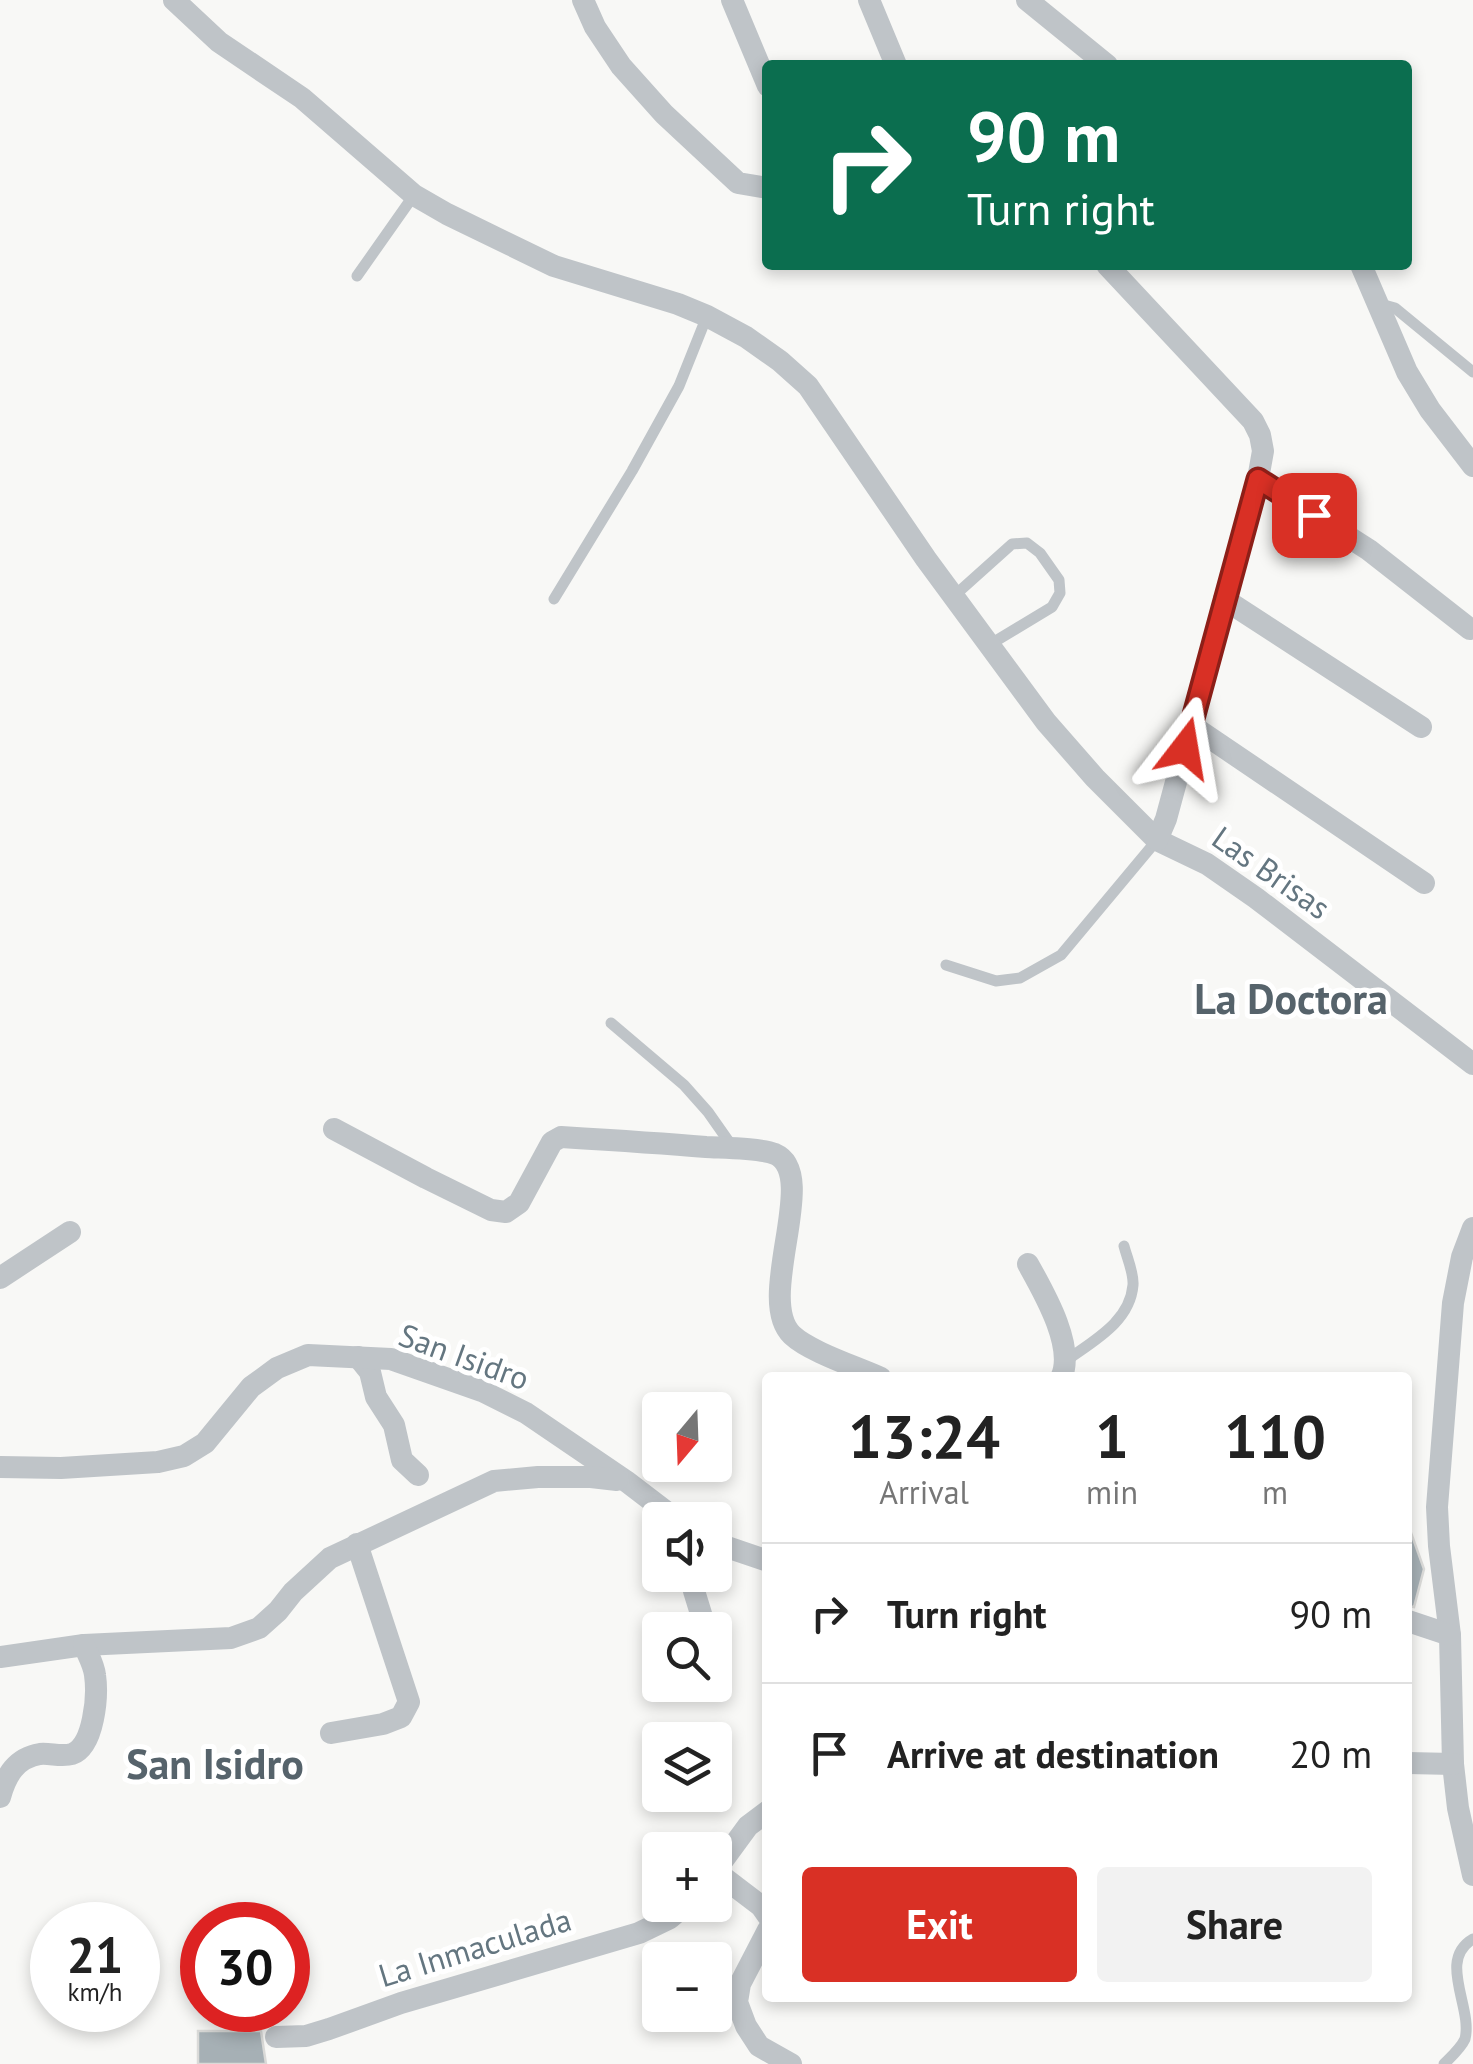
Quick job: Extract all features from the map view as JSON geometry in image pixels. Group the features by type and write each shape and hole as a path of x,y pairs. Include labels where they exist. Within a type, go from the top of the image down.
{"street":[{"name":"Las Brisas","path":"174,0 218,42 302,98 414,196 554,266 707,316 780,361 808,386 926,559 1070,752 1157,840 1208,864 1256,898 1473,1064"},
{"path":"583,0 594,27 621,66 664,114 738,183 762,187"},
{"path":"732,0 762,72"},
{"path":"869,0 894,60"},
{"path":"1027,0 1101,60"},
{"path":"1112,270 1252,421 1260,434 1263,451 1166,819 1157,840"},
{"path":"1363,270 1406,372 1473,466"},
{"path":"1258,479 1369,550 1470,629"},
{"path":"1224,599 1421,727"},
{"path":"1191,726 1424,883"},
{"path":"334,1128 458,1194 491,1210 506,1212 519,1203 552,1142 561,1137 776,1154 790,1167 793,1183 784,1247 782,1319 789,1333 828,1366 854,1372"},
{"path":"1473,1228 1453,1303 1437,1507 1450,1635 1453,1764 1473,1875"},
{"path":"0,1278 70,1232"},
{"path":"1028,1264 1057,1324 1064,1369"},
{"name":"San Isidro","path":"0,1467 61,1468 158,1462 184,1456 206,1443 251,1387 277,1368 308,1356 391,1359 482,1392 526,1413 653,1502"},
{"path":"358,1358 370,1372 376,1397 394,1425 402,1460 418,1475"},
{"path":"0,1657 84,1646 231,1638 259,1628 330,1558 494,1481 591,1477 626,1481"},
{"path":"331,1733 383,1724 401,1716 409,1702 357,1544"},
{"path":"732,1549 762,1559"},
{"path":"1412,1622 1450,1635"},
{"path":"0,1797 13,1766 38,1754 70,1754 85,1745 95,1704 95,1672 84,1646"},
{"path":"1412,1762 1453,1764"},
{"path":"732,1847 762,1816"},
{"path":"732,1883 762,1907"},
{"name":"La Inmaculada","path":"276,2037 306,2036 401,2003 639,1933 662,1922"},
{"path":"762,1942 740,1984 737,2002 759,2046 791,2064"}],"lane":[{"path":"356,276 414,196"},
{"path":"1379,308 1384,304 1395,308 1473,372"},
{"path":"554,599 670,402 707,316"},
{"path":"954,596 1012,544 1027,543 1040,552 1059,580 1060,593 1052,607 989,645"},
{"path":"946,965 996,981 1020,978 1061,955 1157,840"},
{"path":"611,1023 684,1086 734,1149"},
{"path":"1064,1369 1115,1325 1126,1306 1133,1284 1124,1246"},
{"path":"1444,2064 1466,2037 1468,2015 1457,1969 1459,1956 1473,1939"}],"building":[{"path":"1412,1536 1424,1569 1412,1607"},
{"path":"198,2032 261,2032 266,2064 198,2064"}],"district":[{"name":"La Doctora","path":"1291,999"},
{"name":"San Isidro","path":"215,1764"}],"route":[{"path":"1185,748 1258,479 1314,515"}]}
